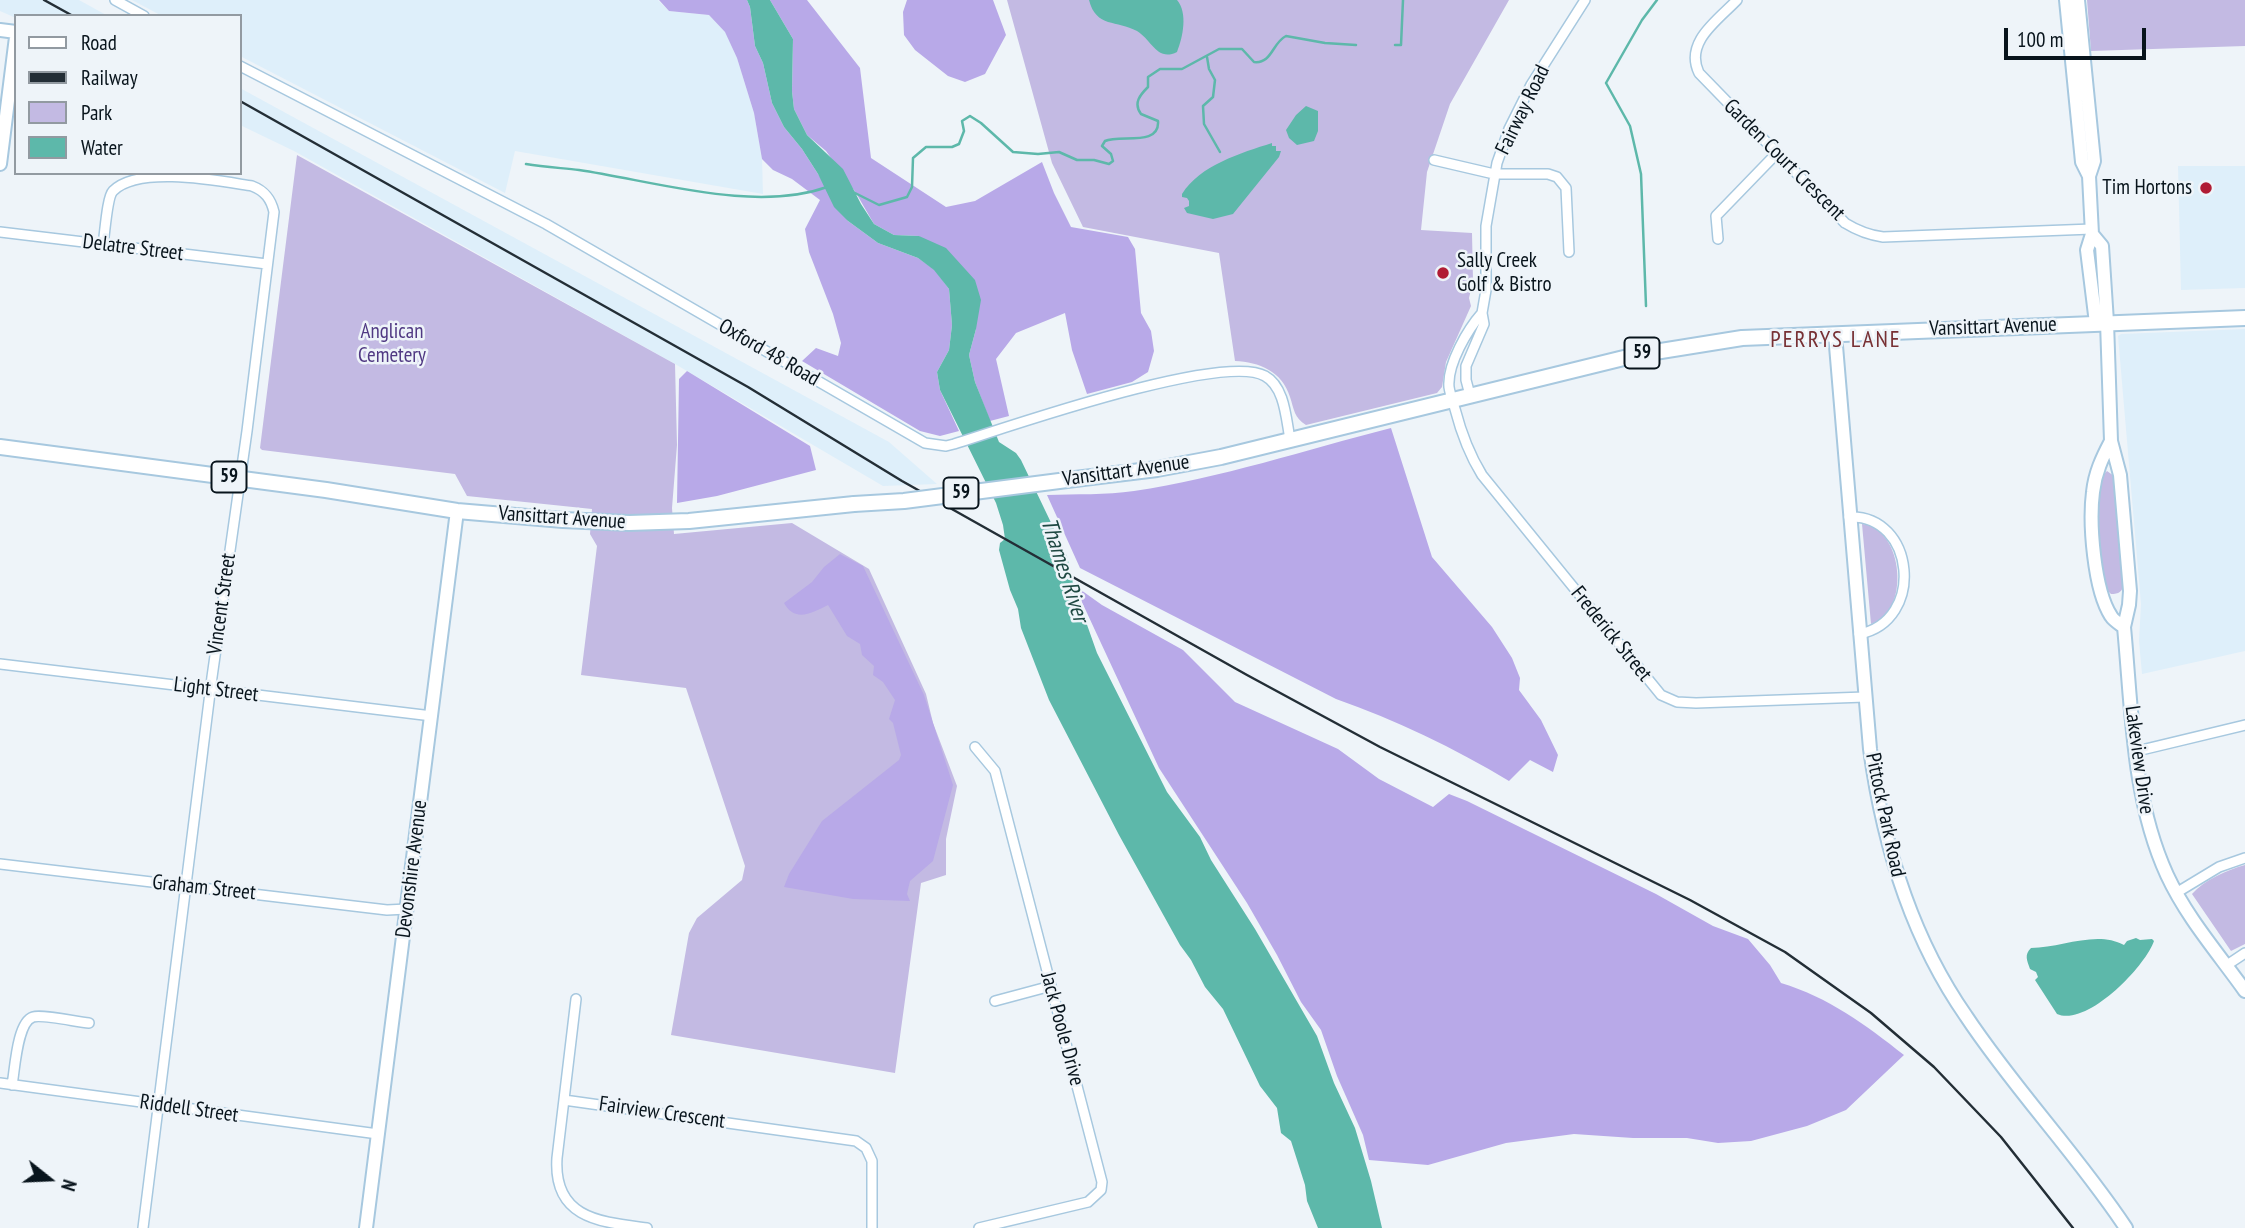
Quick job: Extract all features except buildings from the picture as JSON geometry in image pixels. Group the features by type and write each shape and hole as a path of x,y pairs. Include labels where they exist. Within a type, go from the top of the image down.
{"main road":[{"name":"Lakeview Drive","path":"2066,0 2082,162 2089,176"},
{"name":"Lakeview Drive","path":"2077,0 2094,162 2089,176 2092,232 2102,246 2101,323 2110,441 2120,475 2129,579 2129,605 2124,627 2139,776 2147,822 2176,893 2190,917 2245,991"},
{"path":"0,164 14,51"},
{"name":"Vansittart Avenue","path":"0,447 457,511 629,523 689,521 904,501 1170,467 1221,457 1636,355 1742,338 2245,318"},
{"name":"Pittock Park Road","path":"1835,334 1873,774 1884,831 1900,884 1922,937 1964,1014 2126,1228"},
{"name":"Lakeview Drive","path":"2110,441 2096,476 2092,522 2100,589 2111,615 2124,627"},
{"name":"Devonshire Avenue","path":"366,1228 457,511"}],"street":[{"path":"116,0 141,14"},
{"name":"Fairway Road","path":"1470,395 1466,366 1484,324 1482,313 1486,289 1486,226 1494,174 1507,136 1531,85 1585,0"},
{"name":"Garden Court Crescent","path":"1737,0 1697,43 1695,64 1702,76 1845,223 1856,230 1883,237 2092,232"},
{"name":"Oxford 48 Road","path":"242,67 547,224 925,443 946,446 954,444 1148,386 1227,372 1252,371 1266,376 1275,384 1281,395 1290,439"},
{"path":"1718,239 1716,216 1777,153"},
{"path":"1434,160 1494,174 1548,174 1563,181 1567,195 1569,252"},
{"name":"Vincent Street","path":"103,244 111,195 134,180 161,176 252,186 263,191 273,206 252,393 211,690 143,1228"},
{"name":"Delatre Street","path":"0,232 267,264"},
{"name":"Fairway Road","path":"1452,399 1449,388 1453,366 1471,326 1482,313"},
{"name":"Frederick Street","path":"1452,399 1472,459 1482,475 1665,698 1696,703 1866,697"},
{"path":"1849,517 1868,518 1887,531 1900,554 1904,572 1902,597 1893,614 1877,629 1859,634"},
{"name":"Light Street","path":"0,664 432,716"},
{"path":"2137,751 2245,725"},
{"name":"Jack Poole Drive","path":"975,747 995,771 1102,1182 1101,1190 1088,1202 979,1228"},
{"path":"2176,893 2219,867 2245,858"},
{"name":"Graham Street","path":"0,864 387,910 407,909"},
{"path":"2227,965 2245,953"},
{"path":"995,1001 1051,986"},
{"path":"576,999 556,1176 564,1196 591,1218 607,1223 648,1228"},
{"path":"12,1085 21,1029 27,1020 36,1016 89,1023"},
{"name":"Riddell Street","path":"0,1083 377,1134"},
{"name":"Fairview Crescent","path":"564,1100 856,1141 866,1148 872,1161 872,1228"}],"shaded area":[{"path":"0,0 79,0 104,14 14,14 14,17 0,11"},
{"path":"132,0 658,0 669,11 709,15 726,33 737,58 754,113 762,159 763,194 515,151 505,193 242,57 242,14 158,14"},
{"path":"659,0 747,0 755,46 763,63 772,103 784,127 802,149 848,221 878,243 918,258 935,270 949,289 952,325 949,350 937,372 940,390 959,431 940,436 920,431 802,361 816,348 838,356 841,343 809,252 805,229 820,200 792,179 773,170 762,159 754,113 737,58 725,32 709,15 669,11"},
{"path":"770,0 807,0 860,68 871,158 946,207 975,201 1042,162 1071,227 1128,237 1135,249 1141,313 1151,331 1154,351 1148,372 1132,382 1087,394 1072,350 1065,313 1016,333 996,359 1009,416 990,421 975,382 969,355 976,329 919,236 894,235 874,224 826,151 807,135 794,109 793,39"},
{"path":"907,0 993,0 1006,35 985,74 965,82 948,76 915,50 904,35 903,12"},
{"path":"242,89 889,442 937,484 883,486 675,364 294,151 242,126"},
{"path":"2178,166 2245,166 2245,288 2181,290"},
{"path":"2245,329 2245,651 2142,674 2139,641 2141,604 2118,336"},
{"path":"687,371 810,446 816,470 717,496 677,503 679,379"},
{"path":"1391,428 1432,557 1492,627 1512,658 1520,678 1519,690 1541,720 1558,755 1553,772 1530,760 1509,781 1424,736 1336,699 1080,568 1047,495 1113,493 1166,485 1231,471"},
{"path":"840,554 863,566 924,695 953,785 933,861 910,881 907,894 910,901 853,899 784,887 789,874 822,821 899,760 901,755 893,723 889,719 895,700 883,682 873,675 874,666 862,655 860,644 847,636 828,605 799,615 788,609 784,603 812,582 824,567"},
{"path":"1074,585 1102,605 1183,650 1235,702 1338,749 1379,779 1433,807 1449,794 1467,801 1656,894 1713,926 1748,939 1781,983 1831,1004 1904,1055 1846,1110 1807,1126 1751,1141 1718,1143 1687,1138 1574,1134 1506,1143 1428,1165 1369,1160 1363,1135 1337,1076 1321,1030 1301,1002 1247,903 1159,768"}],"green space":[{"path":"1007,0 1509,0 1450,104 1427,172 1421,230 1472,233 1473,281 1469,298 1471,306 1446,362 1442,387 1437,393 1306,425 1297,416 1286,388 1275,374 1253,363 1235,361 1219,253 1083,227 1052,163"},
{"path":"2087,0 2245,0 2245,46 2091,51"},
{"name":"Anglican Cemetery","path":"297,155 675,364 677,445 672,508 674,534 792,523 869,569 926,694 933,723 957,786 946,839 946,875 921,883 895,1073 671,1035 689,933 697,918 742,880 745,866 686,688 581,675 597,546 590,534 592,509 467,496 455,474 260,448"},
{"path":"2107,471 2114,476 2124,584 2121,591 2114,594 2107,588 2099,556 2098,498 2103,475"},
{"path":"1862,524 1876,529 1887,540 1894,554 1897,571 1897,589 1892,604 1884,617 1871,624"},
{"path":"2245,865 2245,944 2231,951 2192,894 2216,876"}],"water":[{"name":"Thames River","path":"747,0 770,0 793,39 794,109 807,135 843,169 874,224 894,235 919,236 946,248 975,280 981,300 969,355 975,382 999,442 1016,453 1021,460 1067,556 1074,588 1097,653 1167,792 1200,837 1211,860 1317,1036 1334,1083 1355,1128 1382,1228 1318,1228 1307,1201 1305,1185 1291,1141 1281,1133 1277,1108 1260,1086 1223,1009 1205,987 1180,945 1049,700 1021,628 1018,609 999,550 1000,543 1005,539 996,503 940,390 937,372 949,350 952,325 949,289 934,270 918,258 878,243 834,207 818,174 784,127 772,103 763,63 755,46"},
{"path":"1089,0 1177,0 1182,12 1183,32 1177,52 1164,54 1137,31 1102,19 1092,9"},
{"path":"1306,106 1318,111 1318,131 1314,141 1297,145 1289,138 1286,130"},
{"path":"1272,143 1272,146 1276,146 1276,151 1281,151 1279,157 1233,214 1213,219 1187,213 1184,208 1189,206 1189,201 1182,197 1182,194 1199,175 1222,161"},
{"path":"2136,938 2154,941 2127,979 2099,1003 2084,1012 2069,1016 2057,1014 2035,980 2038,977 2036,972 2030,969 2027,960 2027,953 2031,948 2090,939 2124,945"}],"waterway":[{"path":"1395,45 1401,45 1403,0"},
{"path":"1646,306 1641,174 1630,126 1606,83 1642,20 1657,0"},
{"path":"853,192 879,205 907,197 912,187 913,158 926,147 952,147 959,144 964,131 962,121 970,116 1013,152 1059,152 1077,160 1094,160 1109,164 1113,161 1111,154 1102,146 1105,141 1146,137 1157,129 1158,121 1141,114 1138,103 1148,87 1148,77 1160,69 1182,69 1219,49 1242,49 1254,62 1260,62 1265,60 1286,36 1356,45"},
{"path":"1207,57 1215,80 1213,97 1203,106 1204,124 1220,152"},
{"path":"526,164 737,196 799,194 827,187"}],"railway":[{"path":"44,0 69,14"},
{"path":"242,102 748,387 902,481 1247,675 1380,747 1690,900 1785,952 1871,1013 1934,1067 2001,1137 2073,1228"}],"place":[{"name":"Tim Hortons","path":"2206,188"},
{"name":"Sally Creek Golf & Bistro","path":"1443,273"}],"district":[{"name":"PERRYS LANE","path":"1836,340"}]}
